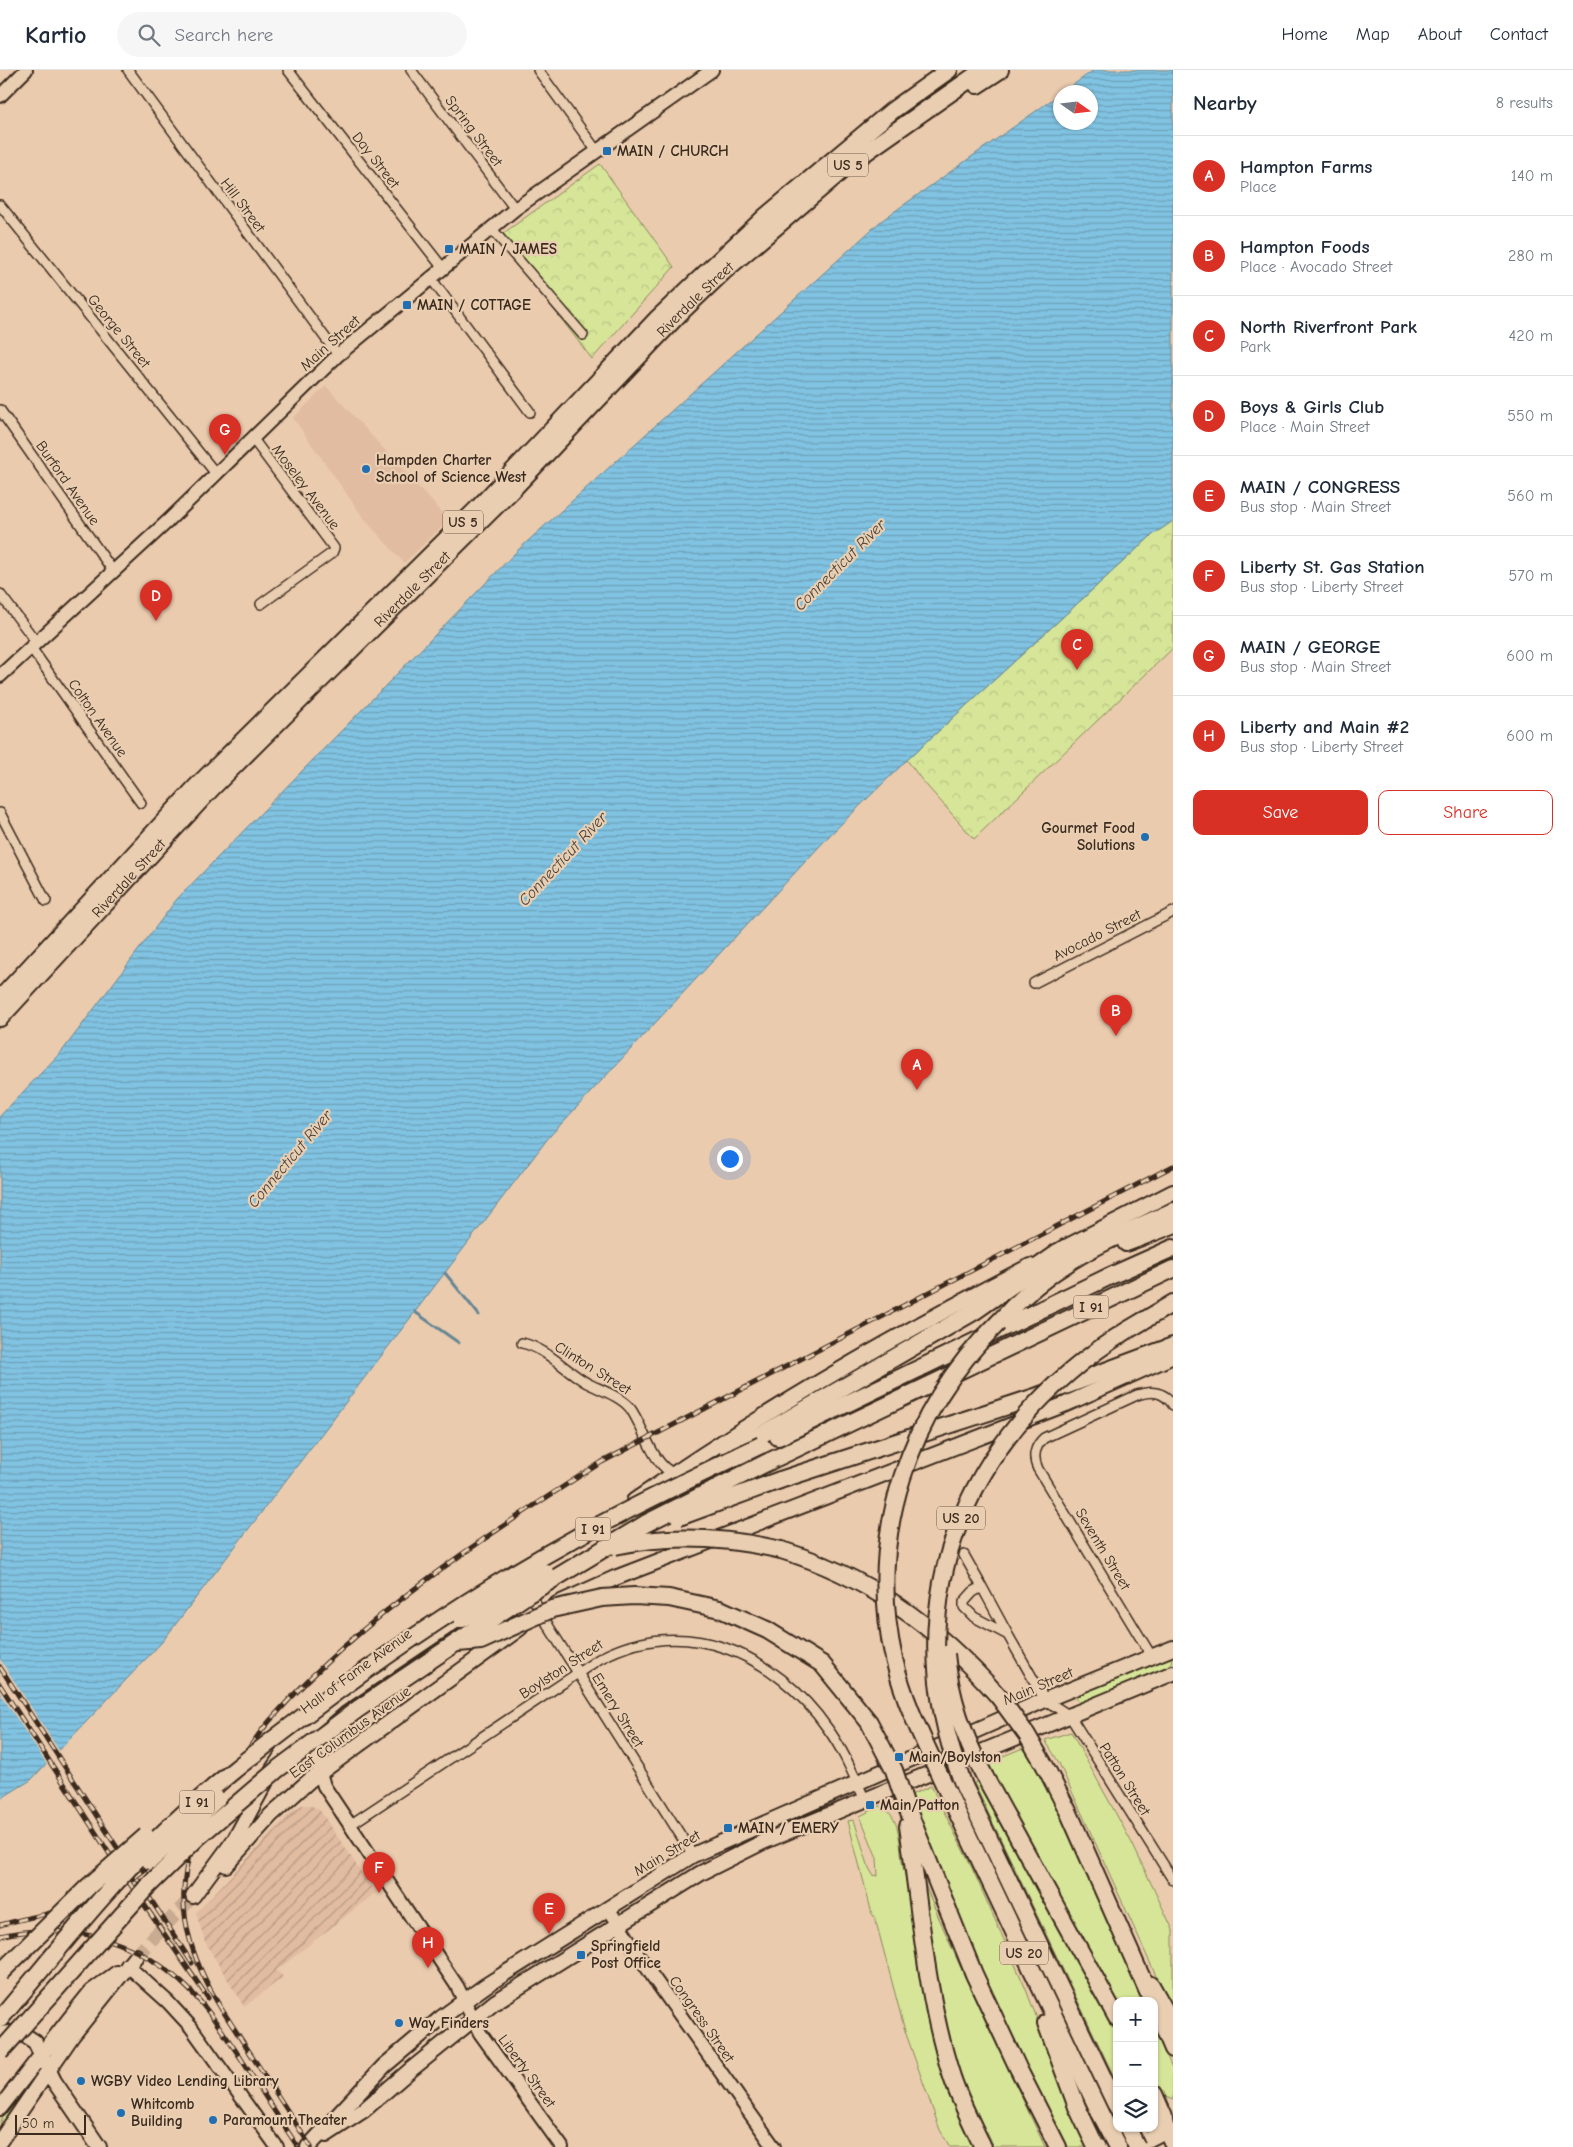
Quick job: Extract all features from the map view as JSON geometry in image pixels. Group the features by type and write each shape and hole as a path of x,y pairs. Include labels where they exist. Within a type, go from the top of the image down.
{"highway":[{"path":"893,110 941,70"},
{"name":"Riverdale Street","path":"0,999 196,787 479,507 658,318 765,217 893,110 949,70"},
{"name":"Riverdale Street","path":"0,1018 211,789 511,491 679,314 723,272 853,161 983,70"},
{"path":"853,161 1000,70"},
{"name":"US 20","path":"1118,2147 1028,1963 910,1709 894,1659 887,1606 886,1570 889,1536 900,1486 925,1420 962,1362 1035,1285 1063,1265 1137,1233 1173,1211"},
{"path":"1137,1233 1173,1225"},
{"path":"760,1441 975,1311 1065,1248"},
{"name":"I 91","path":"0,2020 66,1938 135,1861 211,1789 313,1709 432,1625 673,1480 1173,1248"},
{"name":"I 91","path":"0,2052 147,1887 216,1821 323,1734 455,1643 556,1577 645,1524 770,1461 1173,1269"},
{"path":"1145,1320 1173,1303"},
{"name":"US 20","path":"1113,2100 964,1786 944,1722 936,1658 940,1599 955,1533 982,1473 1023,1416 1049,1389 1082,1361 1145,1320 1173,1308"},
{"path":"556,1577 685,1514 780,1480 1056,1390 1173,1346"},
{"path":"955,1533 946,1604 945,1635 948,1668 959,1720 985,1777 1113,2011"},
{"path":"36,1977 74,1941 161,1850 240,1780 371,1681 440,1633 506,1593 555,1568 586,1555 645,1540 707,1538 781,1550 834,1569 894,1603 947,1643 999,1697 1023,1729 1045,1766 1069,1813 1150,1997"},
{"path":"455,1643 481,1640 552,1610 602,1598 634,1596 669,1598 720,1609 767,1630 822,1664 869,1722 894,1770 905,1804 974,1974 1058,2147"},
{"path":"0,1973 127,1852 172,1815 211,1789"},
{"path":"905,1804 923,1938 943,2044 958,2091 982,2147"},
{"path":"1123,1935 1173,2025"},
{"path":"1028,1963 1045,2021 1093,2142"},
{"path":"1158,2015 1173,2049"},
{"path":"1158,2104 1167,2125"},
{"path":"1130,2132 1136,2147"}],"main road":[{"path":"0,96 26,70"},
{"name":"Main Street","path":"0,676 217,474 338,355 430,276 515,208 712,70"},
{"name":"Hall of Fame Avenue","path":"193,1896 235,1838 286,1747 302,1729 338,1701 478,1606 673,1480 772,1409 956,1304 1173,1192"},
{"name":"East Columbus Avenue","path":"193,1896 214,1878 285,1801 320,1773 505,1639 560,1602 615,1578 1066,1404 1173,1356"},
{"path":"478,1606 492,1606 503,1613 508,1626 505,1639"},
{"name":"Main Street","path":"312,2144 390,2061 464,2001 693,1855 1045,1700 1173,1648"},
{"name":"Main Street","path":"312,2144 364,2110 473,2018 618,1925 732,1856 1173,1673"},
{"name":"Liberty Street","path":"302,1729 309,1751 317,1762 324,1786 457,1986 480,2033 562,2147"},
{"name":"Congress Street","path":"608,1908 653,1977 774,2147"},
{"path":"0,2108 91,1992 131,1961"},
{"path":"0,2140 72,2036 102,2002 131,1961"},
{"path":"131,1961 191,2027 277,2147"},
{"path":"0,2034 24,2033 35,2042 49,2071 99,2147"},
{"path":"1136,2147 1167,2125"},
{"path":"1106,2147 1134,2132"}],"street":[{"name":"Hill Street","path":"128,70 338,355"},
{"name":"Day Street","path":"288,70 442,267"},
{"name":"Spring Street","path":"411,70 515,208"},
{"path":"538,70 596,150"},
{"name":"George Street","path":"0,205 217,474"},
{"path":"491,228 583,335"},
{"path":"430,276 530,412"},
{"name":"Burford Avenue","path":"0,410 113,571"},
{"name":"Moseley Avenue","path":"253,439 334,548 332,553 261,604"},
{"name":"Colton Avenue","path":"0,594 141,803"},
{"path":"0,813 46,901"},
{"name":"Avocado Street","path":"1034,983 1173,912"},
{"name":"Clinton Street","path":"522,1344 537,1349 576,1376 624,1403 631,1410 662,1466 673,1480"},
{"name":"Seventh Street","path":"1152,1657 1034,1461 1038,1444 1044,1438 1137,1395 1150,1392 1162,1393 1173,1405"},
{"path":"964,1555 1045,1700"},
{"name":"Emery Street","path":"521,1579 543,1613 549,1627 693,1855"},
{"path":"982,1587 968,1596 964,1602 964,1607 974,1617 1008,1635"},
{"name":"Boylston Street","path":"350,1825 611,1652 652,1640 685,1639 724,1647 767,1669 788,1684 805,1701 837,1742 865,1800"},
{"name":"Patton Street","path":"1045,1700 1070,1716 1173,1880"}],"shaded area":[{"name":"Hampden Charter School of Science West","path":"326,386 449,520 404,563 365,520 293,418"},
{"path":"302,1805 310,1805 319,1809 375,1893 277,1970 283,1977 244,2007 205,1942 196,1913 294,1809"}],"green space":[{"path":"600,164 674,267 592,359 498,237"},
{"path":"1173,521 1173,648 974,839 921,779 907,760 1151,536"},
{"path":"1164,1658 1170,1658 1173,1661 1168,1668 1080,1705 1075,1695"},
{"path":"1071,1732 1132,1843 1173,1930 1173,2013 1058,1761 1045,1740"},
{"path":"1023,1748 1040,1771 1140,1997 1115,1997 986,1763"},
{"path":"981,1780 1113,2026 1113,2075 974,1783"},
{"path":"931,1786 971,1866 1025,1987 1086,2147 1068,2147 1061,2136 979,1968 911,1795"},
{"path":"880,1806 887,1811 896,1824 911,1902 975,2147 950,2147 940,2130 905,2031 875,1918 872,1914 848,1821 854,1820 869,1868 873,1875 878,1876 877,1858 860,1816"},
{"path":"921,1875 965,1978 1045,2147 988,2147 982,2134 965,2095 948,2041 932,1958"},
{"path":"1158,2036 1173,2070 1173,2100 1163,2096 1158,2088"},
{"path":"31,2083 0,2128 3,2116 7,2110 16,2097"}],"water":[{"name":"Connecticut River","path":"1094,70 1173,70 1173,521 1151,536 907,760 831,834 549,1137 162,1642 31,1780 0,1799 0,1116 63,1050 177,899 518,550 881,221 1053,99 1053,130 1098,130 1098,85 1073,85"}],"pier":[{"path":"0,1659 60,1752 48,1766 0,1693"}],"waterway":[{"path":"445,1273 479,1315"},
{"path":"415,1312 459,1343"}],"tunnel":[{"path":"136,1956 193,1896"}],"railway":[{"path":"222,2010 204,1977 191,1943 184,1907 188,1858 202,1824 214,1803 262,1731 310,1678 348,1643 429,1578 472,1547 602,1462 1173,1166"},
{"path":"0,1667 192,1963"},
{"path":"0,1685 109,1853 208,1998"},
{"path":"0,1925 75,1906 103,1896 121,1886 167,1850 207,1807"},
{"path":"0,1936 48,1931 96,1937 119,1944 141,1954 162,1967 190,1990 213,2018 298,2147"},
{"path":"219,2005 311,2147"}],"place":[{"name":"MAIN / CHURCH","path":"607,151"},
{"name":"MAIN / JAMES","path":"449,249"},
{"name":"MAIN / COTTAGE","path":"407,305"},
{"name":"MAIN / GEORGE","path":"225,455"},
{"name":"Hampden Charter School of Science West","path":"366,469"},
{"name":"Boys & Girls Club","path":"156,621"},
{"name":"North Riverfront Park","path":"1077,670"},
{"name":"Gourmet Food Solutions","path":"1145,837"},
{"name":"Hampton Foods","path":"1116,1036"},
{"name":"Hampton Farms","path":"917,1090"},
{"name":"Main/Boylston","path":"899,1757"},
{"name":"Main/Patton","path":"870,1805"},
{"name":"MAIN / EMERY","path":"728,1828"},
{"name":"Liberty St. Gas Station","path":"379,1893"},
{"name":"MAIN / CONGRESS","path":"549,1934"},
{"name":"Springfield Post Office","path":"581,1955"},
{"name":"Liberty and Main #2","path":"428,1968"},
{"name":"Way Finders","path":"399,2023"},
{"name":"WGBY Video Lending Library","path":"81,2081"},
{"name":"Whitcomb Building","path":"121,2113"},
{"name":"Paramount Theater","path":"213,2120"}]}
